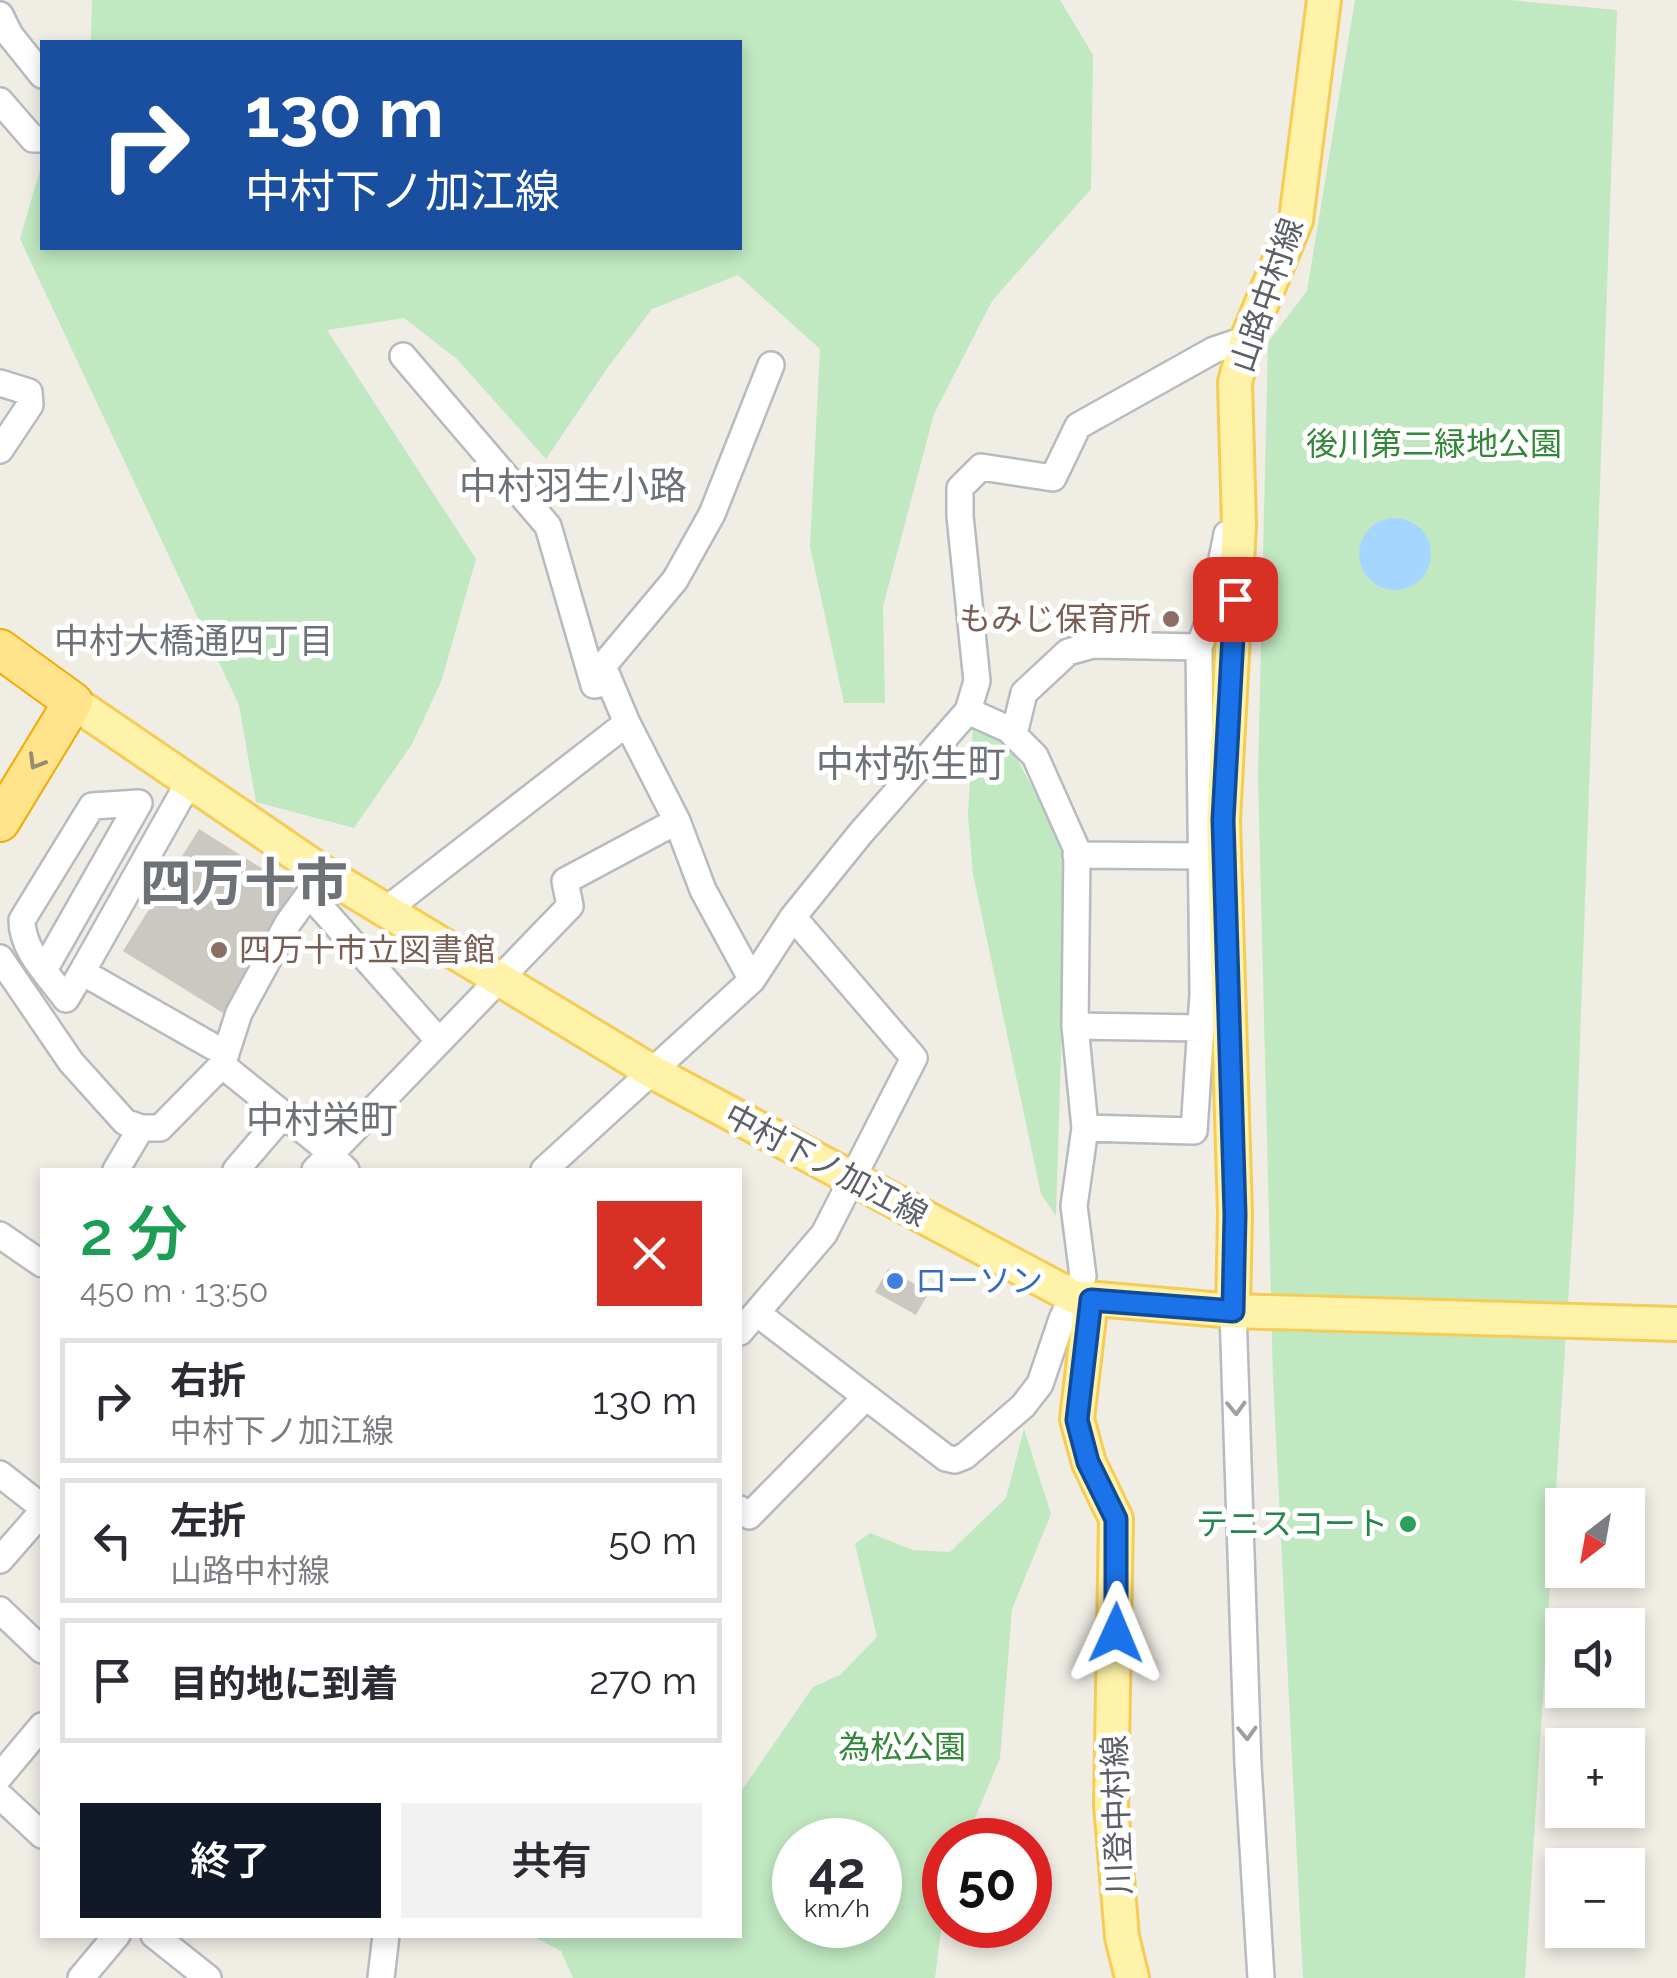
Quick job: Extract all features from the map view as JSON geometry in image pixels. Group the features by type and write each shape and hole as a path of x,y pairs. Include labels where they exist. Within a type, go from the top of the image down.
{"highway":[{"path":"0,649 73,702 3,811"}],"main road":[{"name":"山路中村線","path":"1243,1310 1235,1214 1223,820 1239,525 1235,382 1247,339 1296,220 1324,0"},
{"name":"中村下ノ加江線","path":"73,702 189,782 314,882 386,910 651,1072 1082,1299 1243,1310 1677,1324"},
{"name":"川登中村線","path":"1082,1299 1077,1420 1088,1462 1116,1519 1111,1805 1122,1937 1132,1978"}],"street":[{"path":"0,16 40,72"},
{"path":"0,101 33,139 40,139"},
{"path":"546,1168 752,980 793,917 968,711 976,681 960,488 981,467 1053,478 1078,426 1214,350 1247,339"},
{"path":"403,356 548,526 594,685 608,682"},
{"path":"752,980 703,890 677,820 627,723 603,666 675,580 712,514 771,365"},
{"path":"0,382 29,392 30,405 0,450"},
{"path":"1085,1128 1194,1131 1201,1028 1199,647 1210,618 1227,534 1239,525"},
{"path":"1014,734 1024,693 1068,652 1093,644 1199,647"},
{"path":"793,917 914,1058 824,1234 749,1323 864,1398 946,1458 955,1460 1024,1406 1040,1384 1062,1319 1082,1299 1083,1276 1074,1206 1085,1128 1075,1026 1076,855 1034,756 1008,728 968,711"},
{"path":"386,910 627,723"},
{"path":"44,970 139,803 92,806 22,920 22,940 44,970 66,998 189,782"},
{"path":"82,972 224,1060 284,1114 330,1164 439,1041 570,906 566,882 677,820"},
{"path":"1076,855 1202,856"},
{"path":"58,863 93,885"},
{"path":"0,958 71,1062 125,1122 141,1128 168,1124 224,1060 239,1013 314,882 439,1041"},
{"path":"1075,1026 1201,1028"},
{"path":"238,1168 284,1114"},
{"path":"117,1168 141,1128"},
{"path":"0,1236 40,1263"},
{"path":"1243,1310 1248,1765 1260,1978"},
{"path":"742,1511 749,1516 864,1398"},
{"path":"0,1474 40,1507"},
{"path":"0,1560 40,1511"},
{"path":"0,1610 40,1648"},
{"path":"0,1776 40,1728"},
{"path":"0,1796 40,1834"},
{"path":"80,1978 113,1938"},
{"path":"158,1938 208,1978"},
{"path":"381,1978 386,1938"}],"green space":[{"path":"92,0 1060,0 1093,55 1091,189 992,301 934,414 883,606 885,703 844,703 810,547 820,349 738,275 652,309 546,459 457,359 404,318 327,330 476,559 441,682 412,744 354,828 256,802 239,705 20,239 40,170 40,250 742,250 742,40 91,40"},
{"name":"後川第二緑地公園","path":"1355,0 1509,0 1617,10 1574,1208 1556,1488 1545,1488 1545,1588 1550,1588 1549,1608 1545,1608 1545,1664 1525,1978 1303,1978 1273,1378 1258,776 1268,342 1307,291"},
{"path":"973,725 1004,735 1067,852 1056,1216 1041,1194 973,874 968,815"},
{"name":"為松公園","path":"1024,1429 1051,1514 1012,1609 1000,1758 975,1818 922,1818 922,1948 939,1948 935,1978 573,1978 561,1951 536,1938 742,1938 742,1790 813,1687 840,1675 877,1637 855,1544 870,1533 913,1550 950,1552 1006,1498"}],"water":[{"path":"1395,518 1420,529 1431,554 1420,579 1395,590 1370,579 1359,554 1370,529"}],"building":[{"path":"199,829 298,891 223,1013 123,951"},
{"name":"ローソン","path":"888,1269 929,1292 916,1315 875,1292"}],"place":[{"name":"もみじ保育所","path":"1171,619"},
{"name":"四万十市立図書館","path":"219,950"},
{"name":"ローソン","path":"895,1281"},
{"name":"テニスコート","path":"1408,1524"}],"district":[{"name":"中村羽生小路","path":"573,486"},
{"name":"中村大橋通四丁目","path":"194,641"},
{"name":"中村弥生町","path":"911,764"},
{"name":"四万十市","path":"244,883"},
{"name":"中村栄町","path":"322,1120"}],"route":[{"path":"1116,1633 1116,1519 1088,1462 1077,1420 1091,1300 1233,1311 1235,1214 1223,820 1235,599"}]}
